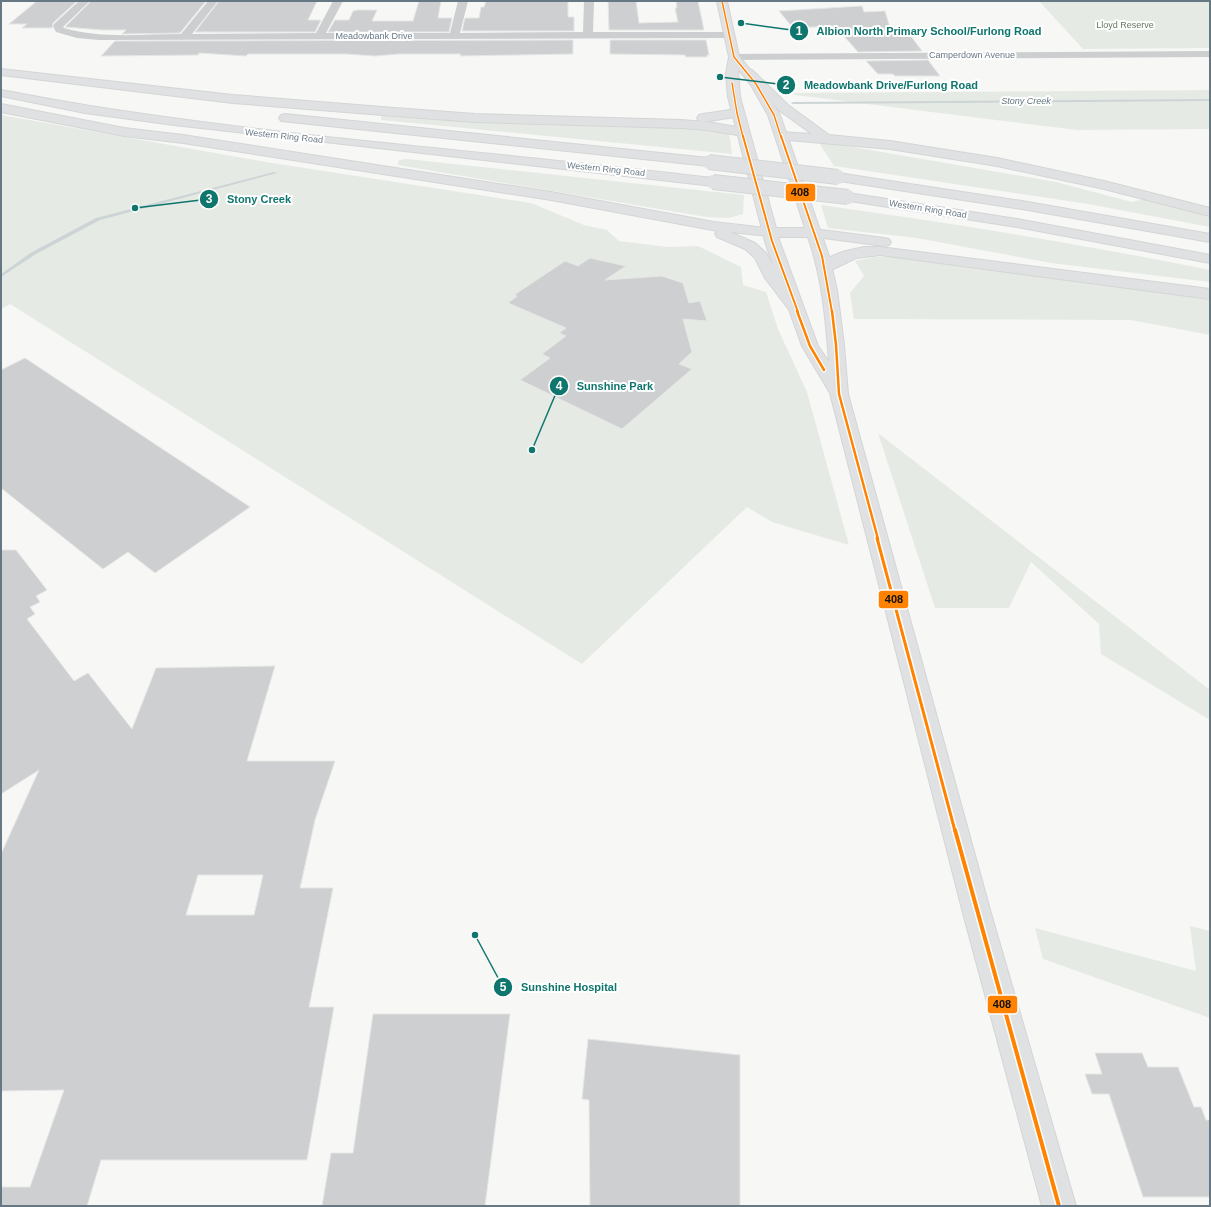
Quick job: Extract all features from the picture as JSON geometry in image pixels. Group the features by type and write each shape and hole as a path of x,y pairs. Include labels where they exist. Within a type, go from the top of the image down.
{"main road":[{"path":"722,1 734,57 732,85 737,113 770,232 810,346 839,394"},
{"path":"734,57 784,108 826,138"},
{"path":"1,72 125,88 233,99 475,118 681,124 781,136 826,138 910,148 1037,170 1112,186 1210,212"},
{"path":"748,72 768,104 781,136 825,268 836,345 839,394 978,917 1059,1206"},
{"path":"1,78 89,95"},
{"name":"Western Ring Road","path":"1,93 95,111 230,130 632,171 848,198 1017,223 1210,259"},
{"path":"1,108 124,132 536,194 738,229 770,232 814,233 947,250 1054,273"},
{"path":"540,120 693,119 717,117 737,113"},
{"name":"Western Ring Road","path":"270,116 710,162 838,178 1022,205 1210,238"},
{"path":"660,216 713,230 750,246 766,263 773,278 796,308"},
{"path":"825,268 834,261 850,254 867,251 880,251 1210,294"}],"street":[{"name":"Meadowbank Drive","path":"85,1 58,26 60,30 88,37 730,35"},
{"path":"184,37 213,1"},
{"path":"319,37 338,1"},
{"path":"454,36 463,1"},
{"path":"588,36 589,1"},
{"name":"Camperdown Avenue","path":"734,57 1210,54"}],"green space":[{"name":"Lloyd Reserve","path":"1039,1 1210,1 1210,48 1083,49"},
{"path":"1210,90 1210,129 1077,130 795,95 793,93"},
{"path":"1,115 266,162 531,203 584,225 607,230 619,241 668,247 698,246 741,267 743,285 766,292 778,329 807,392 849,545 772,522 747,507 582,664 10,304 1,309"},
{"path":"386,115 706,129 721,131 729,135 732,154 381,120 381,117"},
{"path":"818,141 1056,182 1132,202 1143,199 1210,215 1210,227 1088,204 834,166"},
{"path":"407,159 744,195 743,214 729,218 706,217 398,165 399,160"},
{"path":"821,205 1016,234 1210,270 1210,282 1051,263 917,238 828,228"},
{"path":"874,257 895,257 1210,299 1210,335 1131,320 854,319 850,293 864,276 855,261"},
{"path":"878,433 1210,690 1210,720 1101,654 1099,624 1031,562 1009,608 935,608"},
{"path":"1190,926 1210,931 1210,1018 1043,959 1035,928 1196,971"}],"building":[{"path":"37,1 77,1 53,23 52,28 22,28 27,24 9,24"},
{"path":"91,1 206,1 180,33 122,34 126,30 65,27"},
{"path":"219,1 317,1 308,20 321,20 315,32 195,32"},
{"path":"419,1 441,1 438,18 452,18 449,32 328,32 335,20 349,20 353,11 357,10 377,10 372,21 413,21"},
{"path":"486,1 568,1 568,17 574,17 574,31 462,31 465,18 479,18 481,7 484,7"},
{"path":"608,1 636,1 639,23 678,22 675,8 677,8 676,1 698,1 704,30 609,30"},
{"path":"862,6 864,12 885,11 890,28 904,27 922,51 858,52 835,26 793,28 779,11"},
{"path":"573,40 573,54 460,56 461,54 399,54 375,56 346,54 248,54 246,56 199,53 198,55 101,56 115,41"},
{"path":"610,40 706,40 709,55 707,55 707,57 686,57 685,55 610,54"},
{"path":"928,60 940,76 895,76 893,74 878,74 866,61"},
{"path":"590,258 626,266 605,280 662,276 683,283 689,303 700,301 707,321 683,319 692,352 679,364 692,369 622,429 520,380 550,358 542,354 566,336 559,333 566,328 508,303 517,296 514,295 565,261 578,266"},
{"path":"25,358 250,507 155,573 128,552 103,569 1,488 1,370"},
{"path":"1,550 16,550 47,590 36,596 40,602 30,607 35,614 27,619 74,681 88,673 132,729 156,668 275,666 247,761 335,761 315,820 300,888 333,888 309,1007 334,1007 307,1160 101,1160 87,1206 1,1206 1,1187 30,1187 64,1090 1,1091 1,854 39,770 1,794","holes":["198,875 263,875 254,915 186,915"]},
{"path":"373,1014 510,1014 485,1206 322,1206 331,1153 353,1153"},
{"path":"588,1039 740,1055 740,1206 590,1206 589,1100 582,1099"},
{"path":"1095,1053 1142,1053 1148,1067 1178,1067 1194,1107 1201,1107 1206,1120 1210,1120 1210,1197 1143,1197 1109,1094 1092,1094 1085,1074 1102,1074"}],"waterway":[{"name":"Stony Creek","path":"793,103 1210,100"},
{"name":"Stony Creek","path":"1,276 34,253 98,219 275,173"}],"transit line":[{"name":"408","path":"722,1 734,57 756,84 774,115 822,256 829,290 836,345 839,394 978,917 1059,1206"},
{"name":"408","path":"732,83 737,113 772,241 810,346 824,370"}],"place":[{"name":"Albion North Primary School/Furlong Road","path":"741,23"},
{"name":"Meadowbank Drive/Furlong Road","path":"720,77"},
{"name":"Stony Creek","path":"135,208"},
{"name":"Sunshine Park","path":"532,450"},
{"name":"Sunshine Hospital","path":"475,935"}]}
